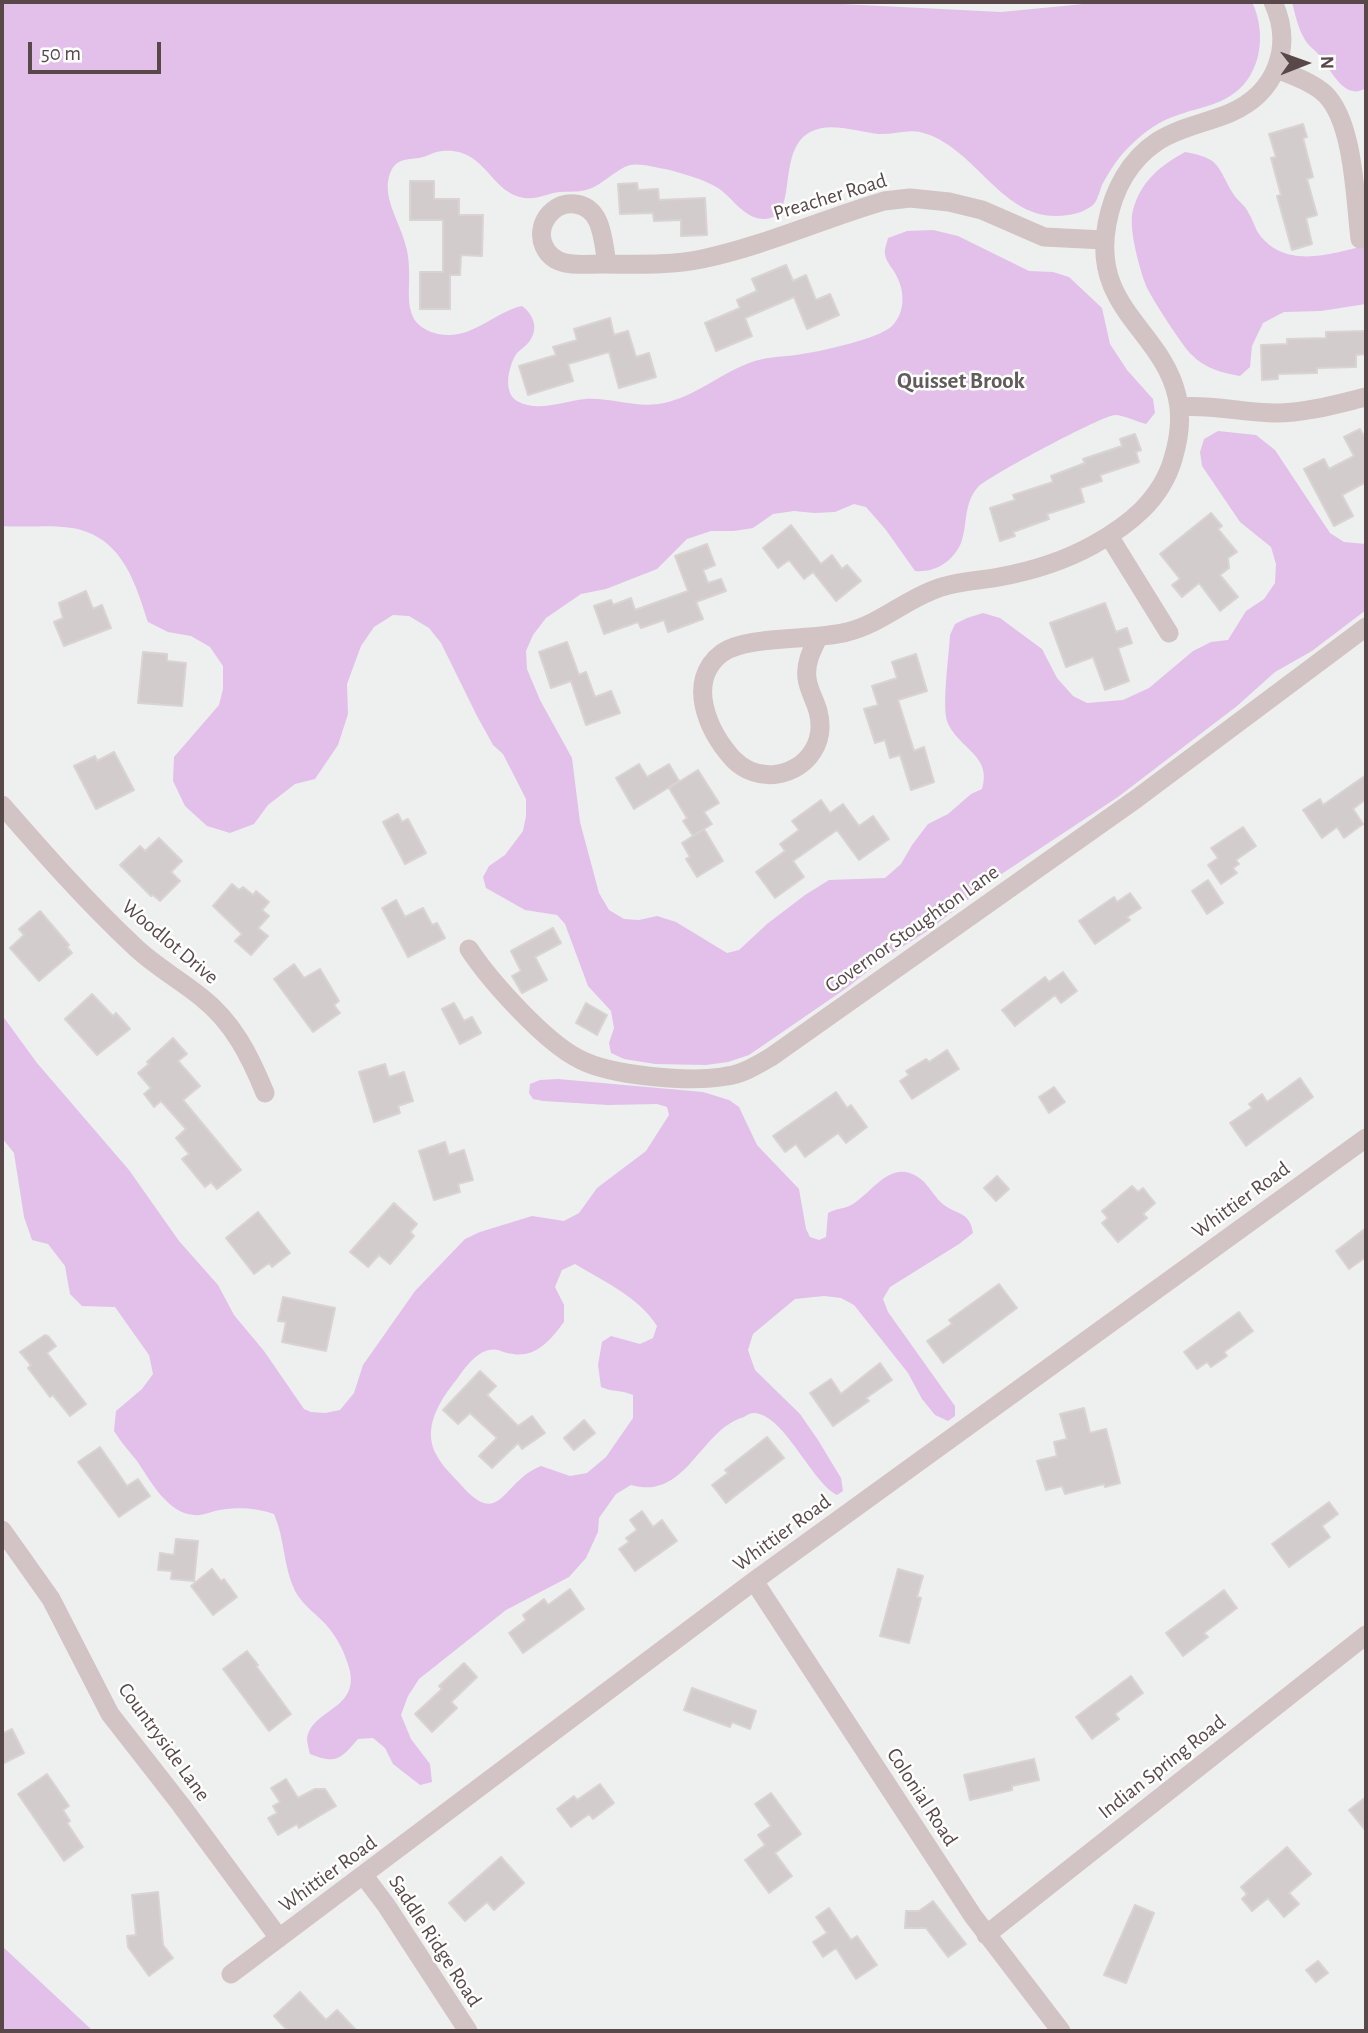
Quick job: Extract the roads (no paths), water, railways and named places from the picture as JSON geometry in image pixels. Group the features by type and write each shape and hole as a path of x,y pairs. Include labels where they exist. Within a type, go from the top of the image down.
{"street":[{"path":"818,638 810,654 807,671 807,680 820,720 820,739 816,747 805,762 780,774 762,775 746,769 731,757 708,719 702,691 706,673 717,657 731,648 750,643 846,633 870,625 938,588 999,577 1048,564 1109,536 1148,505 1163,484 1176,445 1179,407 1177,394 1166,369 1115,294 1107,268 1104,240 1109,214 1118,187 1139,157 1166,137 1226,115 1246,104 1263,88 1277,69 1283,37 1279,15 1273,2"},
{"path":"1277,69 1324,94 1341,119 1347,140 1360,239"},
{"name":"Preacher Road","path":"607,264 656,264 701,259 884,201 910,198 971,207 1044,237 1104,240"},
{"path":"1179,407 1206,405 1278,413 1319,408 1366,397"},
{"path":"1109,536 1168,633"},
{"name":"Governor Stoughton Lane","path":"469,949 490,978 547,1035 577,1058 611,1069 664,1077 703,1079 739,1073 771,1057 1136,799 1366,627"},
{"name":"Woodlot Drive","path":"2,804 61,872 134,946 202,998 227,1021 254,1067 265,1093"},
{"name":"Whittier Road","path":"231,1974 754,1581 1366,1138"},
{"name":"Countryside Lane","path":"2,1530 51,1599 110,1714 188,1813 279,1938"},
{"name":"Colonial Road","path":"754,1581 986,1935 1062,2031"},
{"name":"Indian Spring Road","path":"986,1935 1366,1635"},
{"name":"Saddle Ridge Road","path":"364,1876 386,1905 468,2031"}],"district":[{"name":"Quisset Brook","path":"961,381"}]}
